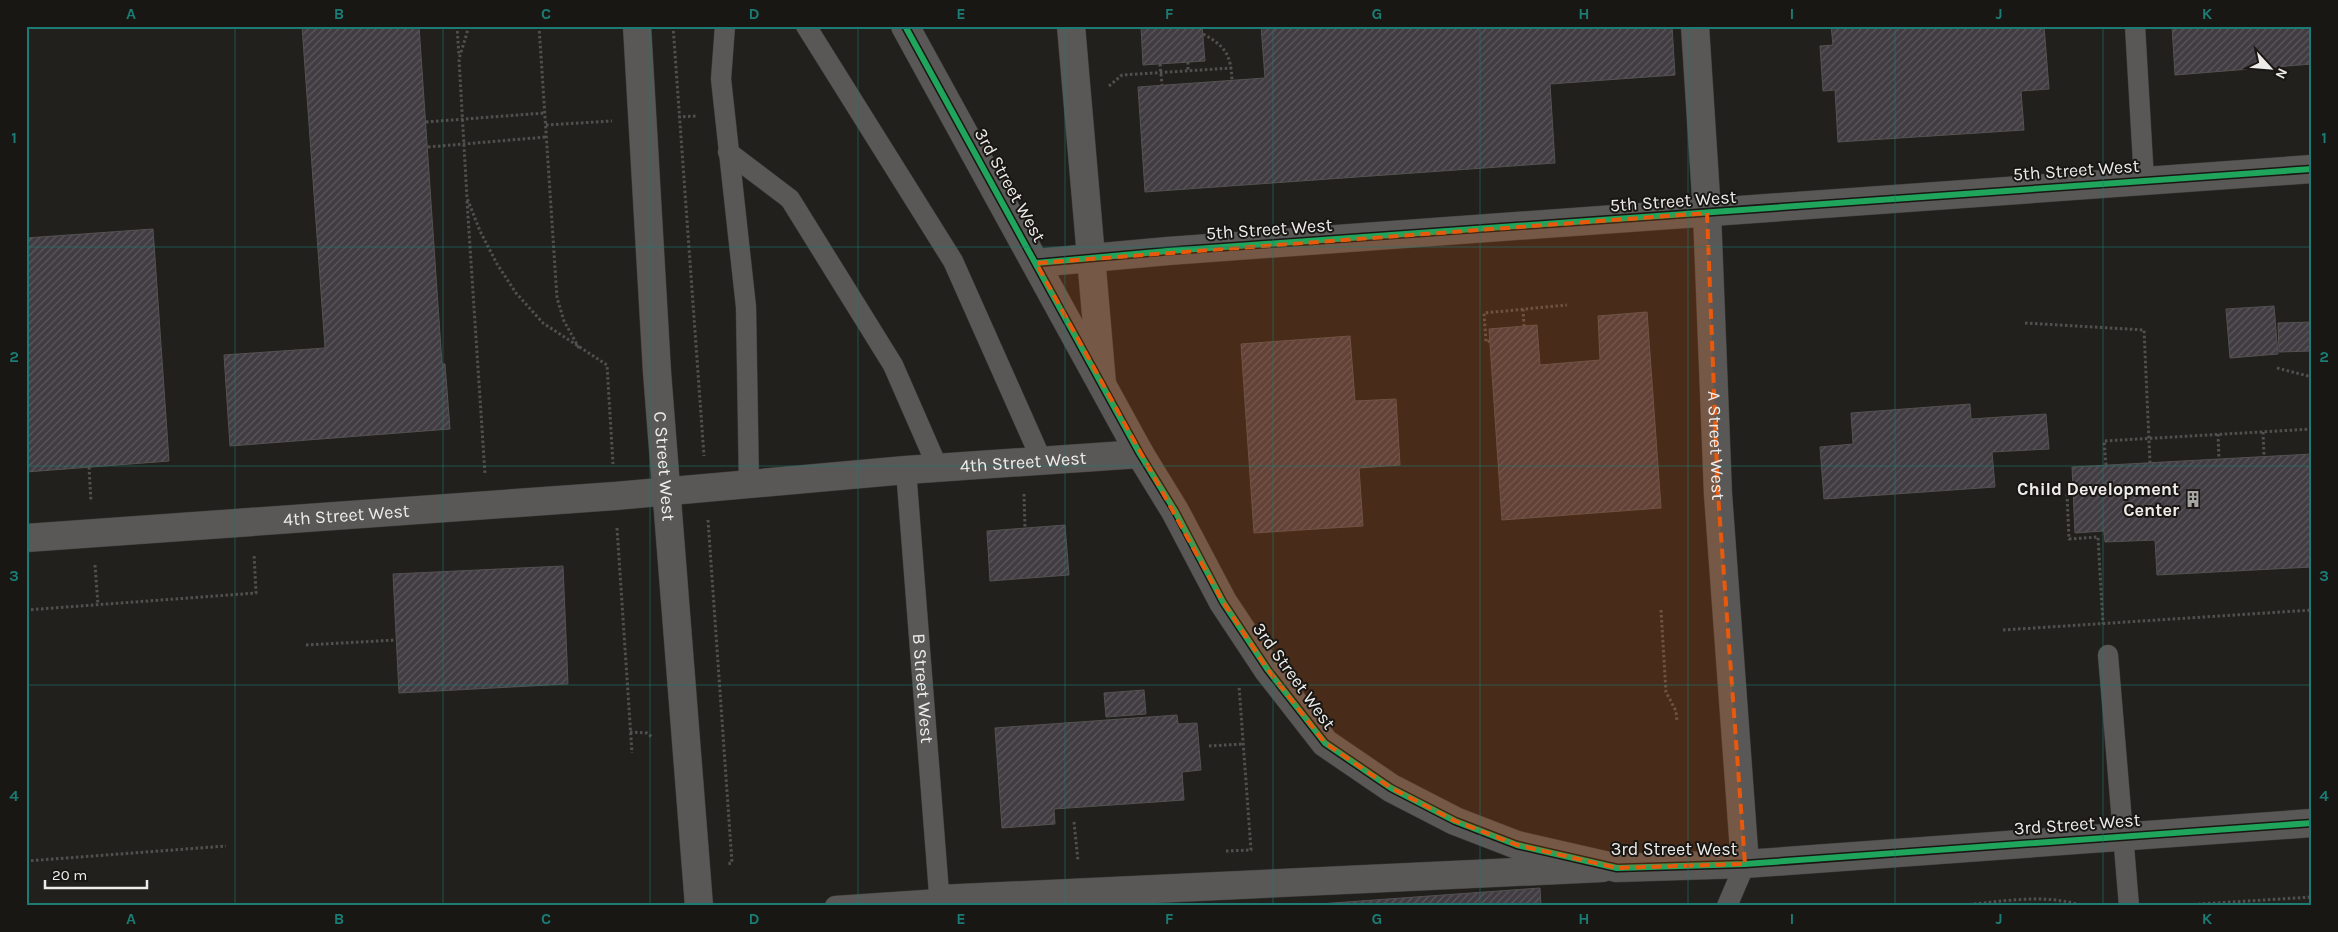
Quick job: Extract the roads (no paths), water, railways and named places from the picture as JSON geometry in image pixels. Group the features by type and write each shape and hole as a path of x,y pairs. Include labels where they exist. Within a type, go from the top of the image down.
{"street":[{"name":"C Street West","path":"637,26 657,372 699,906"},
{"name":"3rd Street West","path":"905,26 1140,454 1175,511 1223,602 1268,670 1326,743 1391,788 1455,821 1517,844 1617,868 1745,864 2312,823"},
{"path":"1071,26 1102,384"},
{"name":"A Street West","path":"1695,26 1707,213 1718,494 1745,864"},
{"name":"5th Street West","path":"1036,263 1091,256 2312,169"},
{"name":"4th Street West","path":"26,538 615,496 906,470 1140,454"},
{"path":"940,903 1617,868"}],"lane":[{"path":"725,26 721,79 746,306 750,485"},
{"path":"806,26 954,262 1042,461"},
{"path":"2135,26 2144,180"},
{"path":"728,152 790,199 893,365 938,468"},
{"name":"B Street West","path":"906,470 940,903"},
{"path":"2108,655 2125,836 2129,906"},
{"path":"1726,906 1745,864"},
{"path":"835,906 940,903"}],"place":[{"name":"Child Development Center","path":"2193,499"}]}
